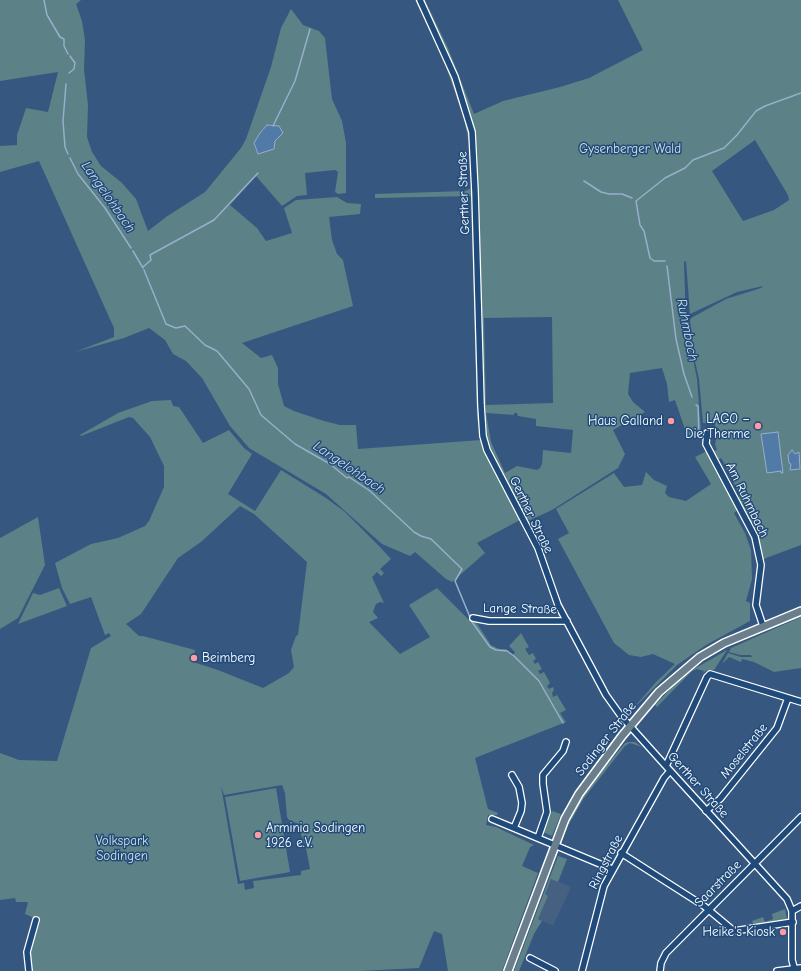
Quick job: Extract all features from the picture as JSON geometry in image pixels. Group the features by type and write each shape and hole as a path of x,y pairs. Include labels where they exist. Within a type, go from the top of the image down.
{"main road":[{"name":"Sodinger Straße","path":"508,971 565,819 579,794 630,726 659,692 688,665 724,643 801,611"},
{"name":"Sodinger Straße","path":"512,971 514,956"}],"street":[{"name":"Gerther Straße","path":"420,0 455,77 465,104 472,132 475,185 480,405 483,436 487,450 538,548 558,605 606,695 630,726 787,899 792,911 794,970"},
{"name":"Am Ruhmbach","path":"707,433 706,444 755,537 760,565 756,605 763,626"},
{"name":"Lange Straße","path":"473,618 489,621 567,621"},
{"name":"Ringstraße","path":"582,971 598,904 604,886 612,869 664,778 707,677 710,674 801,702"},
{"name":"Moselstraße","path":"706,811 720,799 777,728 788,698"},
{"path":"538,838 547,812 542,784 543,775 563,751 566,742"},
{"path":"512,774 519,787 522,803 514,828"},
{"name":"Saarstraße","path":"660,971 663,957 708,909 801,817"},
{"path":"492,818 612,869"},
{"path":"621,853 708,909 730,928 736,931 793,922"},
{"path":"792,911 801,906"},
{"path":"29,971 27,952 36,920"},
{"path":"530,958 555,971"},
{"path":"777,971 801,968"}],"shaded area":[{"path":"267,125 279,126 283,133 275,141 274,149 258,154 254,143"},
{"path":"778,432 783,473 781,473 781,471 767,473 761,434"},
{"path":"792,450 795,454 799,452 800,469 790,470 791,464 789,463 788,455"},
{"path":"551,879 571,887 553,926 538,919 548,896 545,894"}],"green space":[{"name":"Gysenberger Wald","path":"0,0 81,0 76,4 82,21 85,40 84,69 88,105 87,137 92,152 101,166 122,183 136,199 148,231 166,217 205,192 241,148 246,139 271,67 281,28 291,9 303,25 319,31 325,38 332,99 342,121 346,143 346,193 338,194 335,192 338,172 335,170 305,173 307,195 297,196 282,206 256,176 230,205 257,228 266,241 292,233 284,208 296,200 337,197 347,203 361,204 360,214 329,217 332,240 337,254 343,260 353,306 242,343 261,358 272,355 278,368 278,384 284,406 324,421 340,425 356,425 358,449 481,440 477,418 471,196 375,198 375,194 465,191 472,188 470,149 464,118 444,61 415,0 425,0 448,48 474,114 503,101 560,87 589,78 643,50 618,0 801,0 801,545 766,558 762,561 758,539 738,499 740,495 722,459 720,458 718,461 713,451 717,450 715,444 719,428 715,428 715,424 703,423 699,379 691,344 689,324 691,318 726,299 761,288 763,286 737,292 690,314 686,261 684,262 686,324 697,379 700,435 694,438 688,438 675,400 669,402 667,384 662,368 630,373 628,394 633,402 645,412 613,430 625,454 618,468 552,510 530,520 527,519 503,475 498,477 520,520 477,543 485,553 452,582 446,579 415,552 410,556 382,544 326,494 249,448 230,426 202,378 186,361 173,354 165,340 149,328 124,338 75,352 114,337 114,328 39,161 0,172 0,146 17,145 17,135 26,108 48,112 58,72 0,81","holes":["272,125 283,133 275,141 257,152 254,145 263,129","755,140 788,195 789,200 774,210 743,221 712,171","552,317 553,403 486,405 484,318","486,413 514,415 514,413 517,413 518,416 536,419 536,426 573,430 571,453 543,450 542,464 537,470 517,466 505,473 491,442"]},
{"name":"Volkspark Sodingen","path":"171,400 173,406 179,407 203,443 229,430 244,448 252,454 228,494 255,511 281,470 326,498 345,512 380,547 391,559 380,569 384,573 381,576 377,572 372,577 384,603 380,602 376,604 373,612 378,618 369,622 400,654 430,637 409,605 437,588 469,620 476,622 491,645 499,649 506,649 513,655 515,652 509,646 521,633 529,647 525,649 529,655 533,653 536,659 533,661 535,664 538,662 542,669 538,671 540,674 544,672 550,683 547,686 549,689 553,687 553,697 557,695 566,710 560,713 566,722 475,758 488,809 498,813 497,815 488,815 486,825 496,827 534,845 530,847 522,866 538,873 502,971 448,971 442,934 434,931 419,968 360,971 31,971 31,945 37,923 33,923 34,918 25,914 28,902 16,902 15,898 0,900 0,753 19,760 57,761 91,648 111,636 109,633 105,635 91,597 70,604 62,588 55,563 91,544 118,538 145,526 149,521 164,487 164,466 150,437 133,418 129,417 81,436 80,435 118,413 152,401","holes":["240,506 254,514 307,562 298,635 296,636 291,650 294,667 289,673 263,688 218,670 193,662 195,650 139,636 126,624 141,614 178,558 201,542","282,785 285,793 287,817 289,820 301,825 301,835 304,840 302,843 305,843 310,869 301,871 301,875 253,881 254,888 245,890 244,883 238,884 221,786 224,795"]},
{"path":"707,451 738,510 734,513 745,533 751,550 752,579 746,601 750,603 750,621 706,645 677,665 631,711 656,682 675,664 653,654 641,657 629,655 614,643 558,539 569,533 556,509 614,473 624,487 642,485 646,472 654,480 667,486 665,493 669,497 686,501 711,484 695,457"},
{"path":"38,517 45,565 18,618 0,629 0,538"},
{"path":"59,588 67,606 18,624 33,593 40,595"},
{"path":"801,617 801,668 774,672 754,662 742,659 741,662 729,657 722,664 728,653 741,657 752,657 751,655 740,655 729,652 731,648"},
{"path":"727,650 714,670 708,670 702,673 704,671 697,669 692,671 657,707 655,705 673,686 694,669"},
{"path":"635,742 642,747 630,743 625,746 584,798 568,824 583,794 625,743"},
{"name":"Arminia Sodingen 1926 e.V.","path":"276,788 290,872 240,881 225,797"},
{"path":"552,811 561,814 552,836 543,832"},
{"path":"558,856 567,859 558,882 551,879 545,894 548,896 538,919 542,921 534,934 519,971 514,971"},
{"path":"785,909 787,919 753,924 752,921 763,917 765,922 773,919 772,914"}],"waterway":[{"name":"Langelohbach","path":"44,0 47,15 60,37 64,39 64,46 68,54"},
{"path":"273,126 295,81 310,29"},
{"name":"Langelohbach","path":"69,73 74,69 75,63 70,56"},
{"name":"Langelohbach","path":"66,84 63,121 65,147 68,154"},
{"name":"Ruhmbach","path":"665,261 654,261 650,258 644,231 640,225 636,201 665,178 685,168 693,160 724,148 737,135 756,111 765,106 801,93"},
{"name":"Langelohbach","path":"70,158 78,174 105,208 131,248"},
{"path":"143,267 151,260 150,255 214,220 258,173"},
{"path":"584,181 601,192 609,194 622,194 632,198"},
{"name":"Langelohbach","path":"133,251 143,268"},
{"name":"Ruhmbach","path":"667,266 676,339 684,374 692,397"},
{"name":"Langelohbach","path":"144,270 166,324 176,328 185,326 205,345 217,351 249,389 261,415 295,444 330,464 347,478 349,477 370,491 414,532 431,539 462,569 455,581 472,622 490,647 496,650 507,651 539,681 563,723"},
{"name":"Ruhmbach","path":"696,405 698,406 699,434"}],"place":[{"name":"Haus Galland","path":"671,421"},
{"name":"LAGO – Die Therme","path":"758,426"},
{"name":"Beimberg","path":"194,658"},
{"name":"Arminia Sodingen 1926 e.V.","path":"258,835"},
{"name":"Heike's Kiosk","path":"783,932"}]}
